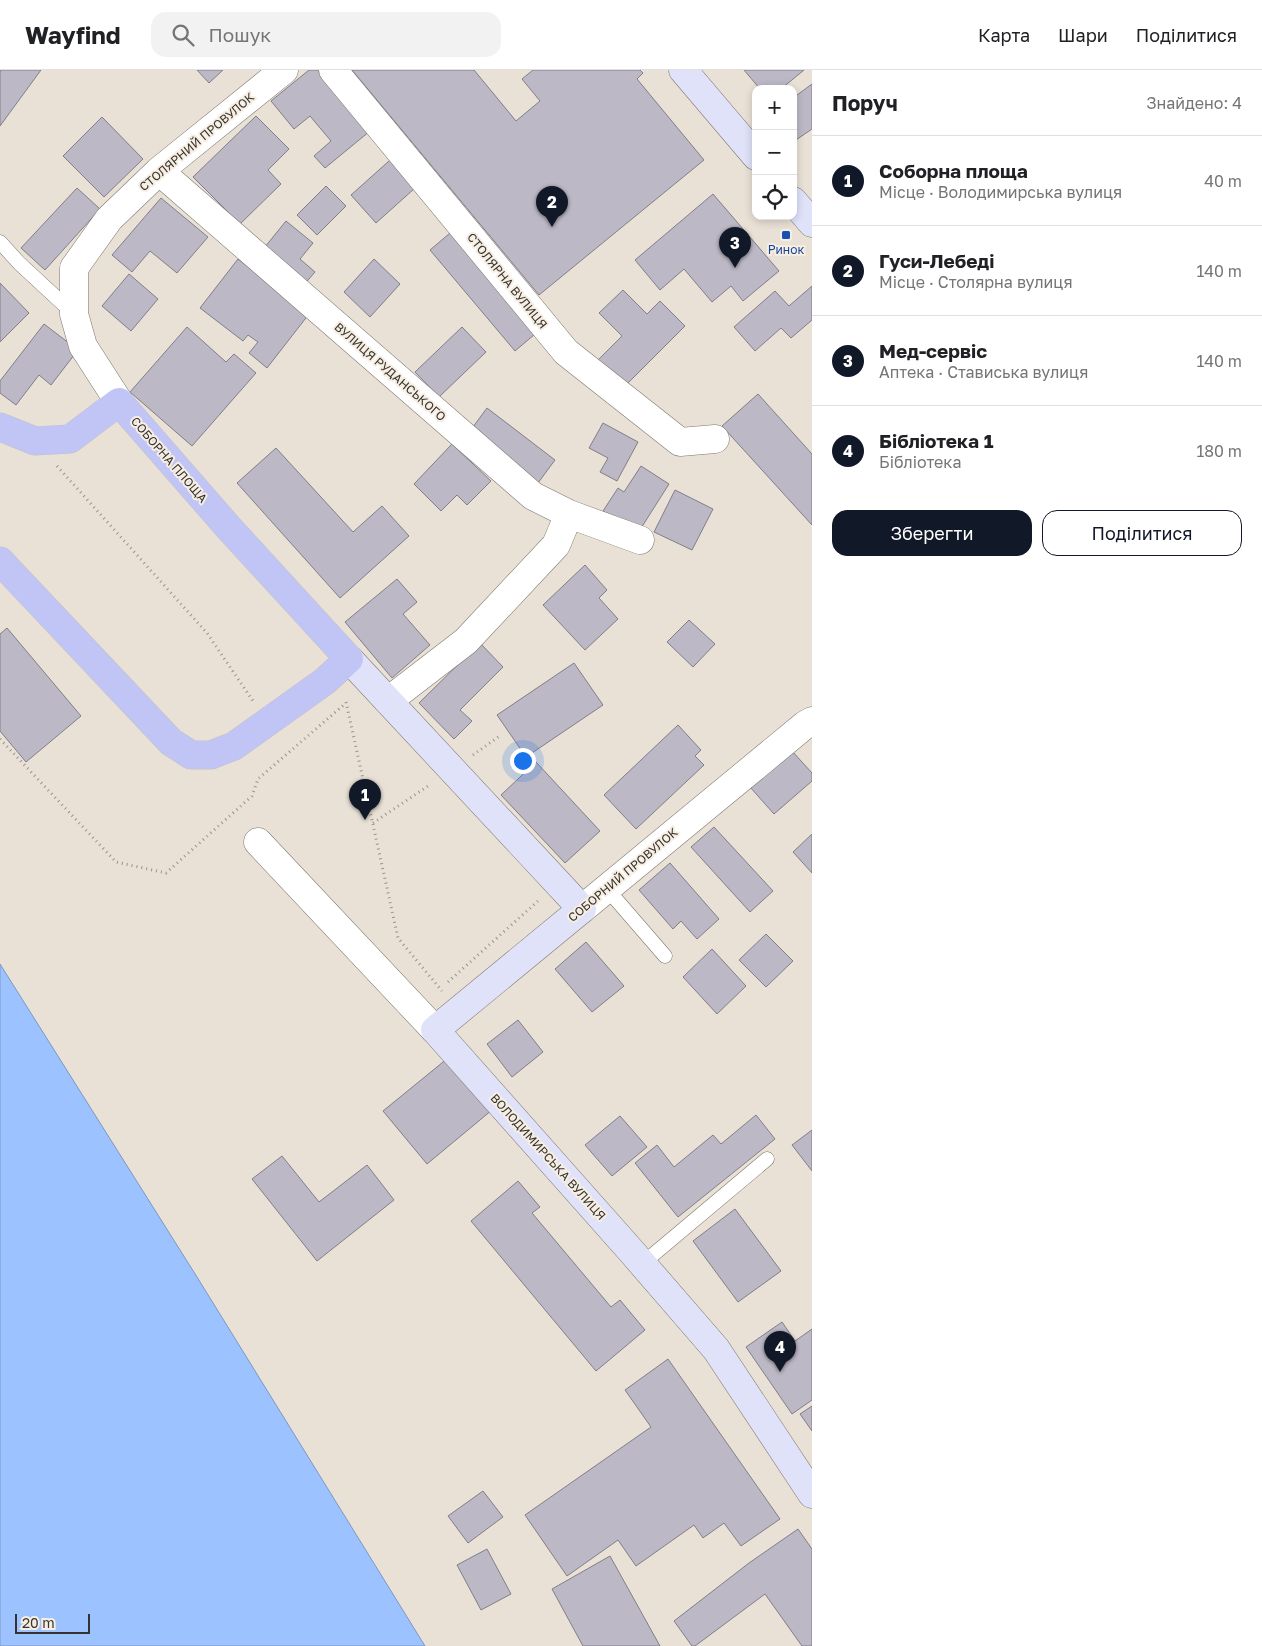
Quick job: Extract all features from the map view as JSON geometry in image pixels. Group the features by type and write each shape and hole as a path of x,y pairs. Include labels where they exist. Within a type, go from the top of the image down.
{"main road":[{"path":"683,70 752,151"},
{"path":"797,206 812,223"},
{"path":"0,427 36,441 70,439 119,402"},
{"name":"СОБОРНА ПЛОЩА","path":"119,402 344,664 388,701 582,909"},
{"path":"0,561 171,742 192,755 211,755 234,746 325,681 344,664"},
{"name":"СОБОРНИЙ ПРОВУЛОК","path":"435,1030 582,909"},
{"name":"ВОЛОДИМИРСЬКА ВУЛИЦЯ","path":"435,1030 716,1349 812,1494"}],"street":[{"name":"СТОЛЯРНИЙ ПРОВУЛОК","path":"119,402 83,346 74,314 74,268 109,219 159,171 284,70"},
{"name":"СТОЛЯРНА ВУЛИЦЯ","path":"333,70 566,352 680,442 715,439"},
{"name":"ВУЛИЦЯ РУДАНСЬКОГО","path":"159,171 533,496 569,514 640,540"},
{"path":"388,701 466,641 556,545 569,514"},
{"name":"СОБОРНИЙ ПРОВУЛОК","path":"582,909 804,725 812,721"},
{"name":"ВОЛОДИМИРСЬКА ВУЛИЦЯ","path":"258,842 435,1030"}],"lane":[{"path":"0,242 19,263 74,314"},
{"path":"607,889 665,956"},
{"path":"642,1264 768,1159"}],"path":[{"path":"36,441 207,633 267,722"},
{"path":"344,664 346,703 398,938 458,1011"},
{"path":"0,739 116,862 166,873 252,796 258,779 346,703"},
{"path":"440,989 558,883"}],"water":[{"path":"0,964 197,1277 425,1646 0,1646"}],"building":[{"path":"1,70 41,70 0,126 0,72"},
{"path":"197,70 223,70 209,83"},
{"path":"309,70 319,70 370,131 325,168 314,156 331,141 310,116 294,129 271,101"},
{"path":"352,70 474,70 516,121 540,101 522,79 533,70 640,70 643,73 637,79 704,160 539,295"},
{"path":"744,70 804,70 786,85 757,85"},
{"path":"812,84 812,129 797,139 797,130 797,95"},
{"path":"256,116 289,149 268,170 281,184 240,224 193,177"},
{"path":"102,117 143,159 104,197 63,156"},
{"path":"399,152 424,180 376,223 351,195"},
{"path":"326,186 346,206 317,235 297,215"},
{"path":"77,188 100,209 45,270 21,248"},
{"path":"713,194 779,271 743,301 731,286 712,302 684,269 660,290 635,260"},
{"path":"161,198 208,237 177,273 150,251 132,272 112,255"},
{"path":"286,221 313,243 300,259 315,272 302,287 260,253"},
{"path":"456,228 541,329 515,351 430,250"},
{"path":"238,259 309,314 267,368 249,353 258,342 248,335 243,341 200,308"},
{"path":"374,259 400,284 370,317 344,292"},
{"path":"129,274 158,299 131,331 102,306"},
{"path":"0,283 29,313 0,342"},
{"path":"812,286 812,320 791,338 781,328 755,351 734,327 775,291 789,306"},
{"path":"623,290 647,314 660,301 685,326 622,389 596,362 622,336 599,313"},
{"path":"44,324 78,350 51,385 39,375 16,405 0,393 0,381"},
{"path":"187,327 226,362 234,354 256,373 192,446 130,392"},
{"path":"462,327 486,352 439,397 415,372"},
{"path":"758,394 812,454 812,525 722,426"},
{"path":"487,408 555,460 535,487 467,435"},
{"path":"603,423 638,442 617,481 600,472 608,458 589,448"},
{"path":"452,444 491,481 467,505 457,495 441,511 414,484"},
{"path":"276,448 353,532 382,506 409,536 340,598 237,483"},
{"path":"641,466 669,484 638,533 603,511 618,488 624,492"},
{"path":"675,490 713,509 692,550 654,532"},
{"path":"585,565 607,590 599,598 618,619 585,650 543,605"},
{"path":"397,579 417,602 403,614 430,645 392,678 345,622"},
{"path":"689,620 715,644 693,667 667,642"},
{"path":"7,628 81,716 26,762 0,731 0,634"},
{"path":"480,643 503,667 460,710 472,721 454,739 419,703"},
{"path":"574,663 603,705 526,757 497,715"},
{"path":"678,725 701,750 695,756 704,765 636,829 604,795"},
{"path":"792,751 812,773 812,781 774,814 750,787"},
{"path":"536,762 600,831 565,863 501,795"},
{"path":"714,827 773,891 750,912 691,847"},
{"path":"812,834 812,873 793,852"},
{"path":"670,863 719,919 697,939 681,921 673,929 639,890"},
{"path":"766,934 793,961 766,987 739,960"},
{"path":"586,942 624,986 592,1012 555,969"},
{"path":"712,949 746,986 717,1014 683,977"},
{"path":"518,1020 543,1052 512,1077 487,1044"},
{"path":"448,1058 492,1110 427,1164 383,1111"},
{"path":"756,1115 775,1139 678,1217 635,1163 657,1145 674,1167 713,1135 721,1144"},
{"path":"620,1116 647,1147 612,1176 585,1145"},
{"path":"812,1130 812,1171 792,1145"},
{"path":"282,1156 319,1202 367,1165 394,1200 317,1261 252,1179"},
{"path":"518,1181 540,1207 532,1213 611,1307 620,1300 645,1330 596,1371 471,1221"},
{"path":"735,1209 781,1271 738,1302 693,1241"},
{"path":"782,1322 795,1341 812,1329 812,1400 792,1414 746,1347"},
{"path":"668,1359 780,1519 741,1546 724,1523 703,1538 694,1525 636,1566 618,1540 567,1576 525,1515 651,1427 625,1390"},
{"path":"812,1406 812,1431 800,1414"},
{"path":"483,1491 503,1517 468,1543 448,1516"},
{"path":"798,1529 812,1549 812,1646 802,1646 765,1594 695,1646 692,1646 674,1621 749,1563"},
{"path":"487,1549 511,1594 481,1610 457,1565"},
{"path":"610,1556 660,1646 583,1646 552,1589"}],"place":[{"name":"Гуси-Лебеді","path":"552,227"},
{"name":"Ринок","path":"786,235"},
{"name":"Мед-cервіс","path":"735,268"},
{"name":"Соборна площа","path":"365,820"},
{"name":"Бібліотека 1","path":"780,1372"}]}
